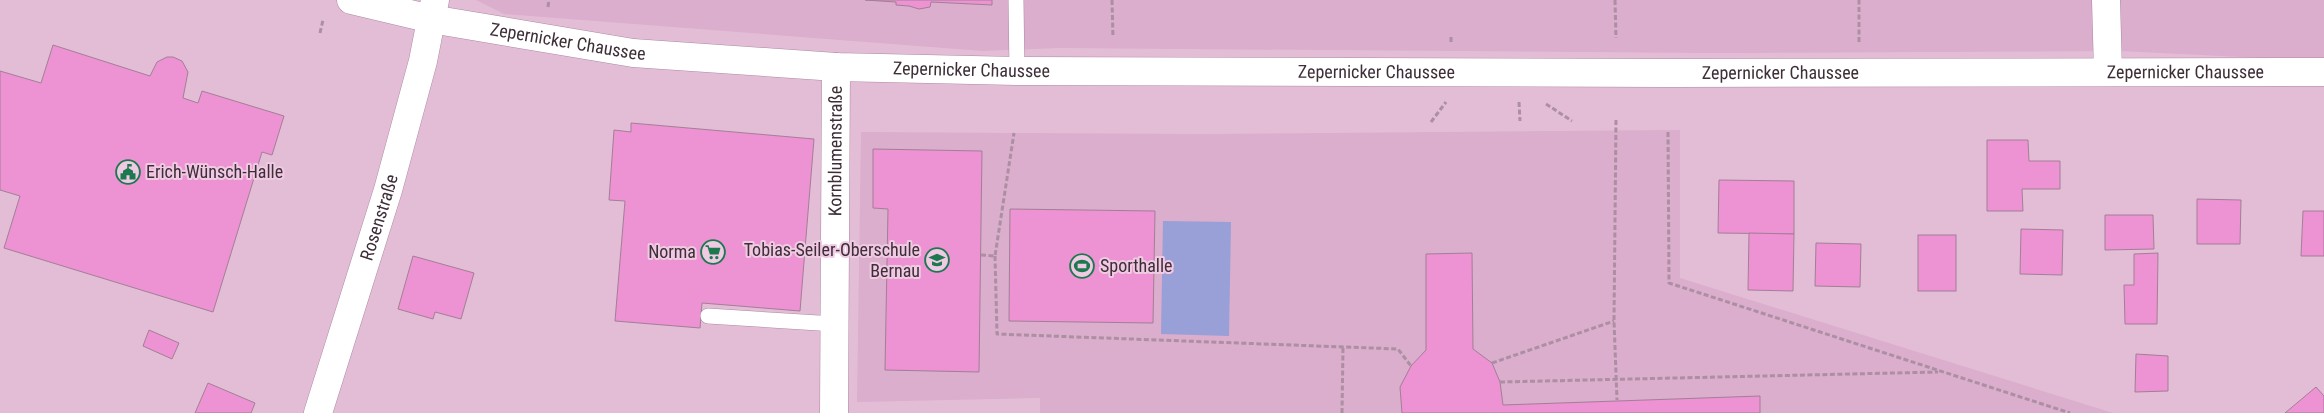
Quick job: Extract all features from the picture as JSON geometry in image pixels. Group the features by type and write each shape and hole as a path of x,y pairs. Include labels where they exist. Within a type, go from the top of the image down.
{"main road":[{"name":"Zepernicker Chaussee","path":"351,0 433,10 633,53 836,67 1017,71 1668,74 2108,71 2324,72"},
{"path":"2106,0 2108,71"},
{"name":"Rosenstraße","path":"318,413 388,190 423,61 433,10"},
{"name":"Kornblumenstraße","path":"834,413 836,67"}],"lane":[{"path":"1016,0 1017,71"},
{"path":"708,316 835,324"}],"path":[{"path":"548,7 549,0"},
{"path":"1112,0 1113,37"},
{"path":"1615,0 1616,38"},
{"path":"1859,0 1859,42"},
{"path":"320,32 323,20"},
{"path":"1431,122 1450,96"},
{"path":"1519,96 1520,121"},
{"path":"1542,101 1572,121"},
{"path":"1616,120 1614,321 1617,400"},
{"path":"1668,132 1669,284 2070,413"},
{"path":"1014,133 995,256 996,334 1398,349 1411,366"},
{"path":"980,256 995,256"},
{"path":"1492,363 1614,321"},
{"path":"1342,413 1343,347"},
{"path":"1500,382 1942,372"}],"shaded area":[{"path":"476,0 2324,0 2324,61 2120,51 1711,53 1059,48 983,51 504,14"},
{"path":"1680,130 1680,278 2113,413 1040,413 1040,398 857,402 861,132 1201,134"},
{"path":"1163,221 1231,222 1229,336 1161,334"}],"building":[{"path":"865,0 992,0 992,5 931,2 930,7 919,9 896,5 896,2"},
{"name":"Erich-Wünsch-Halle","path":"53,45 150,76 157,62 167,57 173,57 182,61 188,72 183,98 198,103 202,91 284,116 272,155 262,152 213,312 4,248 20,196 0,190 0,71 41,83"},
{"name":"Norma","path":"631,123 814,139 800,311 702,303 700,328 615,321 625,201 609,200 614,130 631,132"},
{"path":"1987,140 2028,140 2029,161 2060,161 2060,189 2022,189 2023,211 1987,211"},
{"path":"873,149 982,151 979,372 885,370 888,209 873,208"},
{"path":"1719,180 1794,181 1794,234 1718,233"},
{"path":"2197,199 2241,200 2240,244 2197,244"},
{"name":"Sporthalle","path":"1010,209 1155,211 1153,323 1009,321"},
{"path":"2303,211 2324,211 2324,256 2301,256"},
{"path":"2105,215 2153,215 2154,249 2105,250"},
{"path":"2021,229 2063,230 2062,275 2020,274"},
{"path":"1749,233 1794,234 1793,291 1748,290"},
{"path":"1918,235 1956,235 1956,291 1918,291"},
{"path":"1816,243 1861,244 1860,287 1815,286"},
{"path":"1472,253 1473,349 1492,363 1500,382 1503,405 1760,396 1760,413 1402,413 1400,387 1411,366 1426,350 1426,254"},
{"path":"2158,253 2157,324 2125,324 2124,285 2134,285 2134,254"},
{"path":"413,256 474,273 461,319 435,312 433,319 398,309"},
{"path":"149,330 179,343 172,359 143,346"},
{"path":"2136,354 2168,356 2168,391 2135,392"},
{"path":"208,383 255,403 251,413 195,413"},
{"path":"2316,387 2324,396 2324,413 2285,413"}],"place":[{"name":"Erich-Wünsch-Halle","path":"128,172"},
{"name":"Norma","path":"713,252"},
{"name":"Tobias-Seiler-Oberschule Bernau","path":"937,260"},
{"name":"Sporthalle","path":"1082,266"}]}
